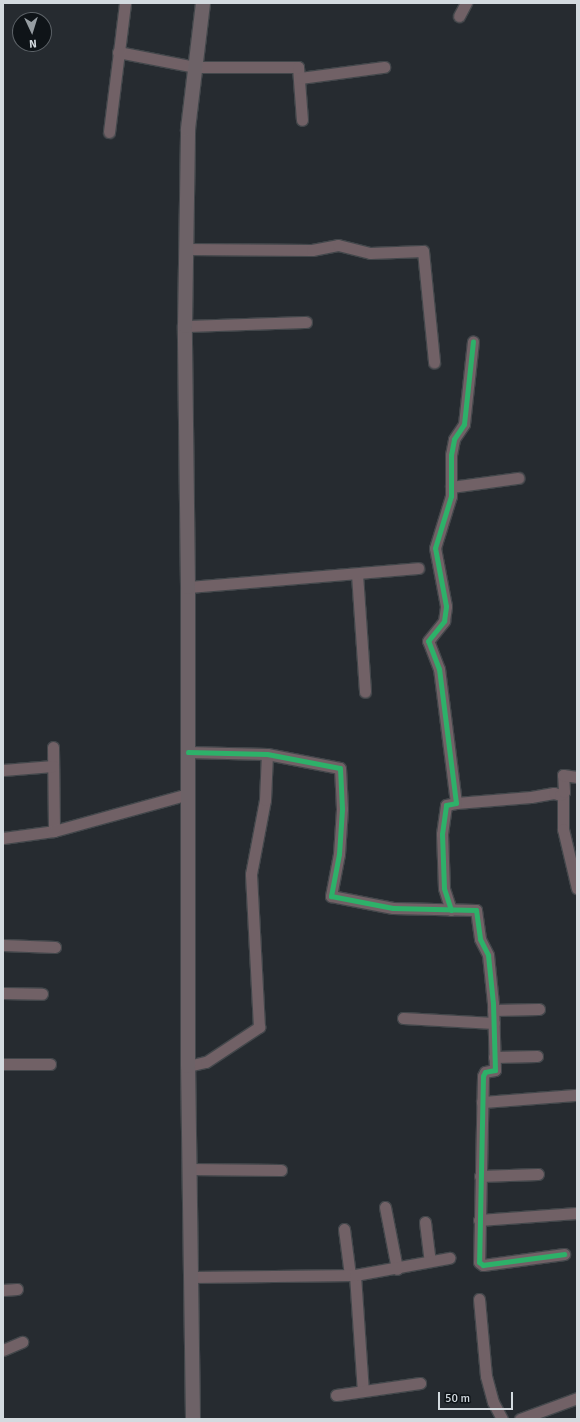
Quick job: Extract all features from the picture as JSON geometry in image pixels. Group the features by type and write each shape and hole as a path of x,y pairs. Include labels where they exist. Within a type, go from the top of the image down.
{"main road":[{"path":"193,1419 192,1277 189,1168 192,1095 188,1066 188,587 185,326 188,129 203,3"}],"street":[{"path":"109,132 125,3"},
{"path":"459,16 466,3"},
{"path":"118,52 195,67 298,67 302,120"},
{"path":"300,78 384,67"},
{"path":"186,249 312,250 338,245 370,253 423,251 434,362"},
{"path":"185,326 306,322"},
{"path":"456,803 439,669 428,641 444,621 446,606 435,548 448,511 451,487 451,456 454,440 464,424 473,341"},
{"path":"451,487 518,478"},
{"path":"188,587 418,568"},
{"path":"357,574 365,692"},
{"path":"53,747 54,831"},
{"path":"188,752 267,754 340,768 341,831 331,896 393,908 476,910 480,939 488,955 494,1023 495,1070 483,1073 478,1258 481,1265 564,1254"},
{"path":"188,1066 206,1062 259,1026 251,874 254,847 261,828 266,800 267,754"},
{"path":"3,770 53,766"},
{"path":"577,777 563,775 563,829 577,888"},
{"path":"3,838 54,831 188,794"},
{"path":"451,910 444,888 442,834 446,805 563,794"},
{"path":"3,945 55,948"},
{"path":"3,993 42,994"},
{"path":"493,1010 539,1009"},
{"path":"403,1018 494,1023"},
{"path":"494,1057 537,1056"},
{"path":"3,1064 50,1064"},
{"path":"482,1102 576,1095"},
{"path":"189,1168 280,1170"},
{"path":"480,1176 538,1174"},
{"path":"386,1207 397,1269"},
{"path":"479,1220 577,1213"},
{"path":"425,1222 430,1261"},
{"path":"344,1229 352,1275 363,1391"},
{"path":"192,1277 352,1275 397,1269 449,1258"},
{"path":"3,1290 17,1289"},
{"path":"479,1298 486,1376 493,1402 502,1419"},
{"path":"3,1350 22,1342"},
{"path":"336,1395 420,1383"},
{"path":"520,1419 577,1398"}],"cycle path":[{"path":"451,910 444,888 442,834 446,805 456,803 439,669 428,641 444,621 446,606 435,548 451,496 451,455 454,439 464,424 473,341"},
{"path":"188,752 267,754 340,768 342,809 339,854 331,896 393,908 476,910 480,939 488,955 493,1003 495,1070 485,1072 483,1076 479,1262 483,1265 564,1254"}]}
